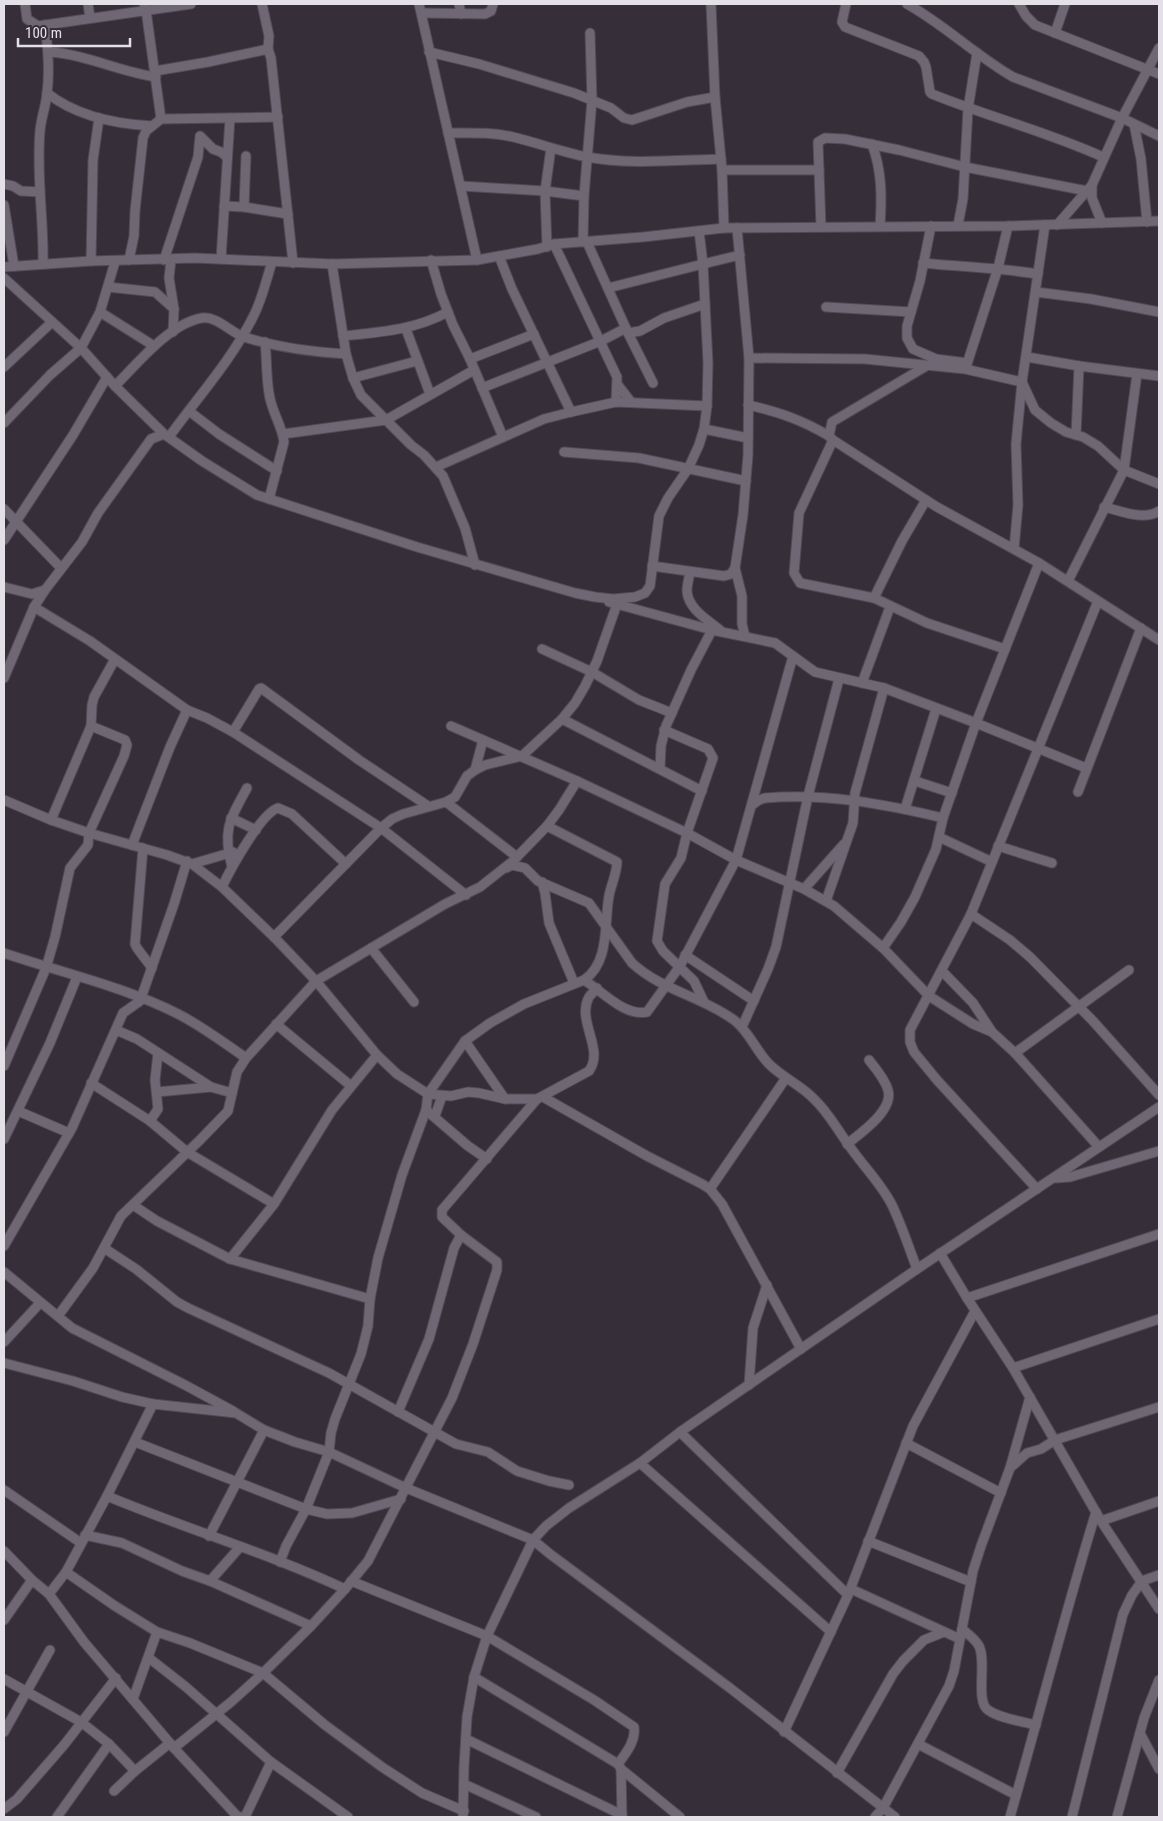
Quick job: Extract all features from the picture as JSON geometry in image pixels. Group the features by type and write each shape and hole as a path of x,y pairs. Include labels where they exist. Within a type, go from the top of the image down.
{"street":[{"path":"25,4 27,19 38,26 145,7 191,4"},
{"path":"88,4 90,18"},
{"path":"262,4 269,36 268,49 278,118 293,263"},
{"path":"419,4 477,260"},
{"path":"459,4 462,14"},
{"path":"422,14 486,14 491,12 493,4"},
{"path":"711,4 724,228"},
{"path":"846,4 842,22 845,27 919,56 926,68 930,92 968,109 1070,143 1103,158"},
{"path":"907,4 1013,77 1122,118 1159,136"},
{"path":"1019,4 1026,16 1035,25 1159,74"},
{"path":"1055,33 1065,4"},
{"path":"145,7 161,119"},
{"path":"43,264 44,242 38,181 40,130 47,93 49,52 45,25"},
{"path":"590,33 592,100 584,196 585,242 653,383"},
{"path":"1057,224 1089,188 1122,118 1159,48"},
{"path":"49,52 67,54 140,75 156,74 268,49"},
{"path":"429,52 487,66 592,100 611,108 624,118 632,120 687,102 715,97"},
{"path":"958,225 963,199 968,109 977,53"},
{"path":"47,93 61,104 99,118 152,126"},
{"path":"129,260 134,236 143,138 146,131 161,119 203,117 278,118"},
{"path":"173,332 174,308 167,260 198,157 203,117"},
{"path":"91,261 93,160 99,118"},
{"path":"221,259 230,118"},
{"path":"1134,124 1141,159 1147,222"},
{"path":"448,133 484,133 512,136 587,157 658,161 721,159"},
{"path":"200,136 213,149 222,152 227,157"},
{"path":"821,227 818,142 820,139 845,139 965,167 1089,188"},
{"path":"872,144 881,181 880,226"},
{"path":"551,148 545,191 551,245 601,341 616,376 618,384 616,402"},
{"path":"244,207 246,156"},
{"path":"722,170 819,170"},
{"path":"4,184 13,186 21,191 40,192"},
{"path":"461,186 545,191 584,196"},
{"path":"1089,188 1102,223"},
{"path":"4,205 14,266"},
{"path":"224,206 288,214"},
{"path":"4,267 129,260 221,259 332,264 477,260 551,245 724,228 1008,226 1159,221"},
{"path":"1014,549 1018,505 1016,444 1022,382 1045,225"},
{"path":"931,226 907,326 907,338 913,349 936,359 1022,382 1035,410 1051,423 1098,446 1124,470 1159,484"},
{"path":"966,366 998,268 1008,226"},
{"path":"738,228 749,358 748,438 744,515 735,568 742,596 742,624 745,636"},
{"path":"595,598 635,597 644,593 650,586 656,529 661,509 688,469 704,429 707,406 708,363 703,264 699,231"},
{"path":"608,288 740,255"},
{"path":"499,256 512,289 571,412"},
{"path":"431,260 448,312 503,437"},
{"path":"4,423 50,375 81,348 100,312 115,262"},
{"path":"4,678 34,607 44,590 82,542 98,513 151,440 167,436 189,411 242,336 262,296 272,262"},
{"path":"923,263 964,268 998,268 1038,274"},
{"path":"332,264 346,354 353,378 361,395 443,476 465,528 475,565"},
{"path":"4,280 81,348 115,386 167,436 242,486 269,499 529,581 776,644 815,672 884,688 1086,768"},
{"path":"108,287 155,292 174,308"},
{"path":"1036,292 1091,299 1159,312"},
{"path":"482,388 548,363 613,335 630,336 664,318 705,304"},
{"path":"826,307 911,312"},
{"path":"100,312 154,346"},
{"path":"344,336 406,329 448,312"},
{"path":"115,386 154,346 188,323 203,318 217,322 242,336 264,342 318,352 346,354"},
{"path":"4,367 52,322"},
{"path":"406,329 430,394"},
{"path":"470,359 534,334"},
{"path":"613,335 630,336"},
{"path":"264,342 269,394 284,442 269,499"},
{"path":"1027,357 1159,376"},
{"path":"749,358 865,359 928,366 966,366"},
{"path":"353,378 417,362"},
{"path":"902,380 903,363"},
{"path":"928,366 832,422 829,452 800,513 794,574 800,584 874,598 926,623 1005,649"},
{"path":"1076,435 1079,366"},
{"path":"283,434 386,420 474,370"},
{"path":"1068,581 1124,470 1137,374"},
{"path":"4,540 107,377"},
{"path":"618,384 631,402"},
{"path":"436,467 544,419 571,412 616,402 707,406"},
{"path":"748,405 782,413 808,423 926,500 1039,563 1159,640"},
{"path":"189,411 219,434 277,471"},
{"path":"704,429 748,438"},
{"path":"829,452 843,446"},
{"path":"564,452 639,458 746,481"},
{"path":"874,598 902,541 926,500"},
{"path":"1104,507 1146,516 1153,515 1159,511"},
{"path":"4,509 60,568"},
{"path":"883,948 915,897 936,849 943,818 976,723 1039,563"},
{"path":"652,566 724,576 731,574 735,568"},
{"path":"690,572 687,592 690,602 718,630"},
{"path":"4,587 32,594 44,590"},
{"path":"1037,1189 937,1080 914,1052 910,1042 910,1030 971,914 1098,601"},
{"path":"274,937 392,819 428,806 446,802 455,797 467,776 475,770 485,765 522,756 562,719 575,703 592,672 617,604"},
{"path":"34,607 90,640 187,710 233,732 381,828 466,895"},
{"path":"862,683 890,607"},
{"path":"660,769 664,730 672,712 718,630 742,624"},
{"path":"1078,792 1141,628"},
{"path":"542,649 592,672 639,700 672,712"},
{"path":"584,980 617,1005 642,1013 647,1012 655,1003 665,984 680,966 736,860 793,656"},
{"path":"51,820 91,726 94,697 115,659"},
{"path":"742,1027 776,947 808,796 839,679"},
{"path":"233,732 259,689 262,688 359,760 428,806"},
{"path":"826,901 853,823 855,792 884,688"},
{"path":"905,809 936,709"},
{"path":"132,845 170,747 187,710"},
{"path":"562,719 702,791"},
{"path":"4,1066 46,968 55,937 69,872 88,845 89,833 124,756 127,743 125,740 91,726"},
{"path":"451,726 577,781 687,833 736,860 804,888 834,906 883,948 929,996 973,1024 992,1032"},
{"path":"664,730 708,749 712,753 713,758 687,833 681,858 665,884 662,893 657,941 664,951 694,981 704,1002"},
{"path":"475,770 483,740"},
{"path":"58,1316 93,1268 121,1216 228,1111 238,1072 246,1058 316,982 445,904 480,887 517,857 547,826 577,781"},
{"path":"915,781 952,793"},
{"path":"232,867 228,854 227,832 231,818 247,788"},
{"path":"752,805 765,798 808,796 905,809 943,818"},
{"path":"4,800 51,820 89,833 190,863 222,888 274,937 316,982 377,1055 396,1074 428,1094 451,1096 468,1092 505,1099 540,1098 710,1189 722,1204 801,1349"},
{"path":"446,802 517,857"},
{"path":"222,888 244,848 263,818 272,809 278,808 292,814 346,864"},
{"path":"231,818 256,830"},
{"path":"280,1562 286,1546 306,1509 329,1452 335,1419 358,1362 368,1326 370,1299 378,1258 400,1184 426,1110 428,1094 465,1041 490,1023 524,1004 584,980 593,974 596,967 604,944 608,898 617,862 547,826"},
{"path":"939,837 992,862"},
{"path":"804,888 847,840"},
{"path":"998,846 1052,863"},
{"path":"143,848 135,944 152,968"},
{"path":"190,863 244,848"},
{"path":"4,1246 78,1116 123,1013 140,1002 190,863"},
{"path":"504,868 512,865 525,868 542,882 589,903 632,963 639,969 665,984 704,1002 742,1027 762,1057 778,1073 814,1098 824,1109 863,1167 879,1185 892,1205 916,1269"},
{"path":"542,882 549,924 574,983"},
{"path":"971,914 1010,940 1030,957 1079,1006 1159,1095"},
{"path":"371,948 414,1002"},
{"path":"4,953 141,998 180,1015 246,1058"},
{"path":"686,955 754,1001"},
{"path":"1016,1053 1129,970"},
{"path":"942,971 973,1003 992,1032 1016,1053 1099,1147"},
{"path":"4,1139 50,1043 77,976"},
{"path":"114,1791 135,1771 217,1714 311,1626 368,1561 401,1499 434,1430 449,1405 459,1382 497,1270 497,1262 442,1217 442,1210 540,1098 589,1071 593,1066 594,1055 586,1015 589,998 597,988"},
{"path":"276,1024 351,1086"},
{"path":"116,1030 137,1039 211,1087 232,1093"},
{"path":"465,1041 505,1099"},
{"path":"150,1121 158,1109 155,1074 158,1053"},
{"path":"230,1259 274,1204 332,1110 377,1055"},
{"path":"848,1144 868,1127 889,1102 889,1092 886,1083 869,1060"},
{"path":"710,1189 786,1078"},
{"path":"91,1083 150,1121 187,1152 274,1204"},
{"path":"157,1092 211,1087"},
{"path":"435,1116 442,1096"},
{"path":"66,1572 157,1632 263,1672 325,1725 382,1767 422,1793 464,1814 467,1717 474,1677 487,1636 533,1540 546,1526 569,1508 640,1463 680,1432 916,1269 1159,1107"},
{"path":"426,1110 468,1146 487,1159"},
{"path":"18,1112 69,1133"},
{"path":"1053,1178 1070,1177 1159,1150"},
{"path":"132,1205 157,1221 230,1259 370,1299"},
{"path":"398,1412 429,1339 454,1248 461,1234"},
{"path":"966,1298 1159,1234"},
{"path":"104,1248 136,1269 177,1302 188,1308 350,1384 456,1444 488,1452 517,1471 569,1485"},
{"path":"940,1253 966,1298 1013,1368 1096,1512 1159,1609"},
{"path":"4,1272 72,1328 177,1381 264,1430 329,1452 406,1488 533,1540 730,1688 895,1817"},
{"path":"750,1385 753,1328 767,1285"},
{"path":"4,1342 40,1303"},
{"path":"784,1732 849,1592 906,1443 975,1311"},
{"path":"1013,1368 1159,1319"},
{"path":"4,1364 153,1404 236,1413"},
{"path":"875,1817 884,1808 949,1686 971,1582 981,1546 1010,1468 1030,1397"},
{"path":"49,1594 66,1572 153,1404"},
{"path":"1010,1468 1027,1453 1040,1449 1055,1440 1159,1406"},
{"path":"209,1536 264,1430"},
{"path":"680,1432 849,1592 960,1639"},
{"path":"135,1442 306,1509 327,1514 352,1513 401,1499"},
{"path":"906,1443 1001,1493"},
{"path":"640,1463 831,1632"},
{"path":"4,1490 83,1539 122,1543 182,1571 210,1581 311,1626"},
{"path":"107,1496 240,1548 487,1636 594,1700 634,1727 634,1740 620,1767 622,1816 466,1739"},
{"path":"1102,1521 1159,1501"},
{"path":"1010,1817 1096,1512"},
{"path":"868,1541 971,1582"},
{"path":"210,1581 240,1548"},
{"path":"4,1551 32,1580 49,1594 84,1642 172,1745 240,1817 271,1762"},
{"path":"1072,1817 1124,1614 1132,1595 1142,1581 1159,1575"},
{"path":"5,1616 32,1580"},
{"path":"962,1629 975,1640 980,1648 982,1663 981,1702 986,1709 997,1715 1036,1725"},
{"path":"133,1699 157,1632"},
{"path":"837,1773 893,1674 924,1640 944,1632"},
{"path":"4,1732 50,1650"},
{"path":"149,1658 186,1687 271,1762 348,1817"},
{"path":"474,1677 620,1767 680,1817"},
{"path":"4,1809 17,1799 64,1745 116,1678"},
{"path":"4,1679 81,1722 109,1744 135,1771"},
{"path":"1117,1817 1144,1718 1159,1680"},
{"path":"1140,1733 1159,1769"},
{"path":"57,1817 109,1744"},
{"path":"918,1744 1016,1795"},
{"path":"464,1784 536,1817"}]}
